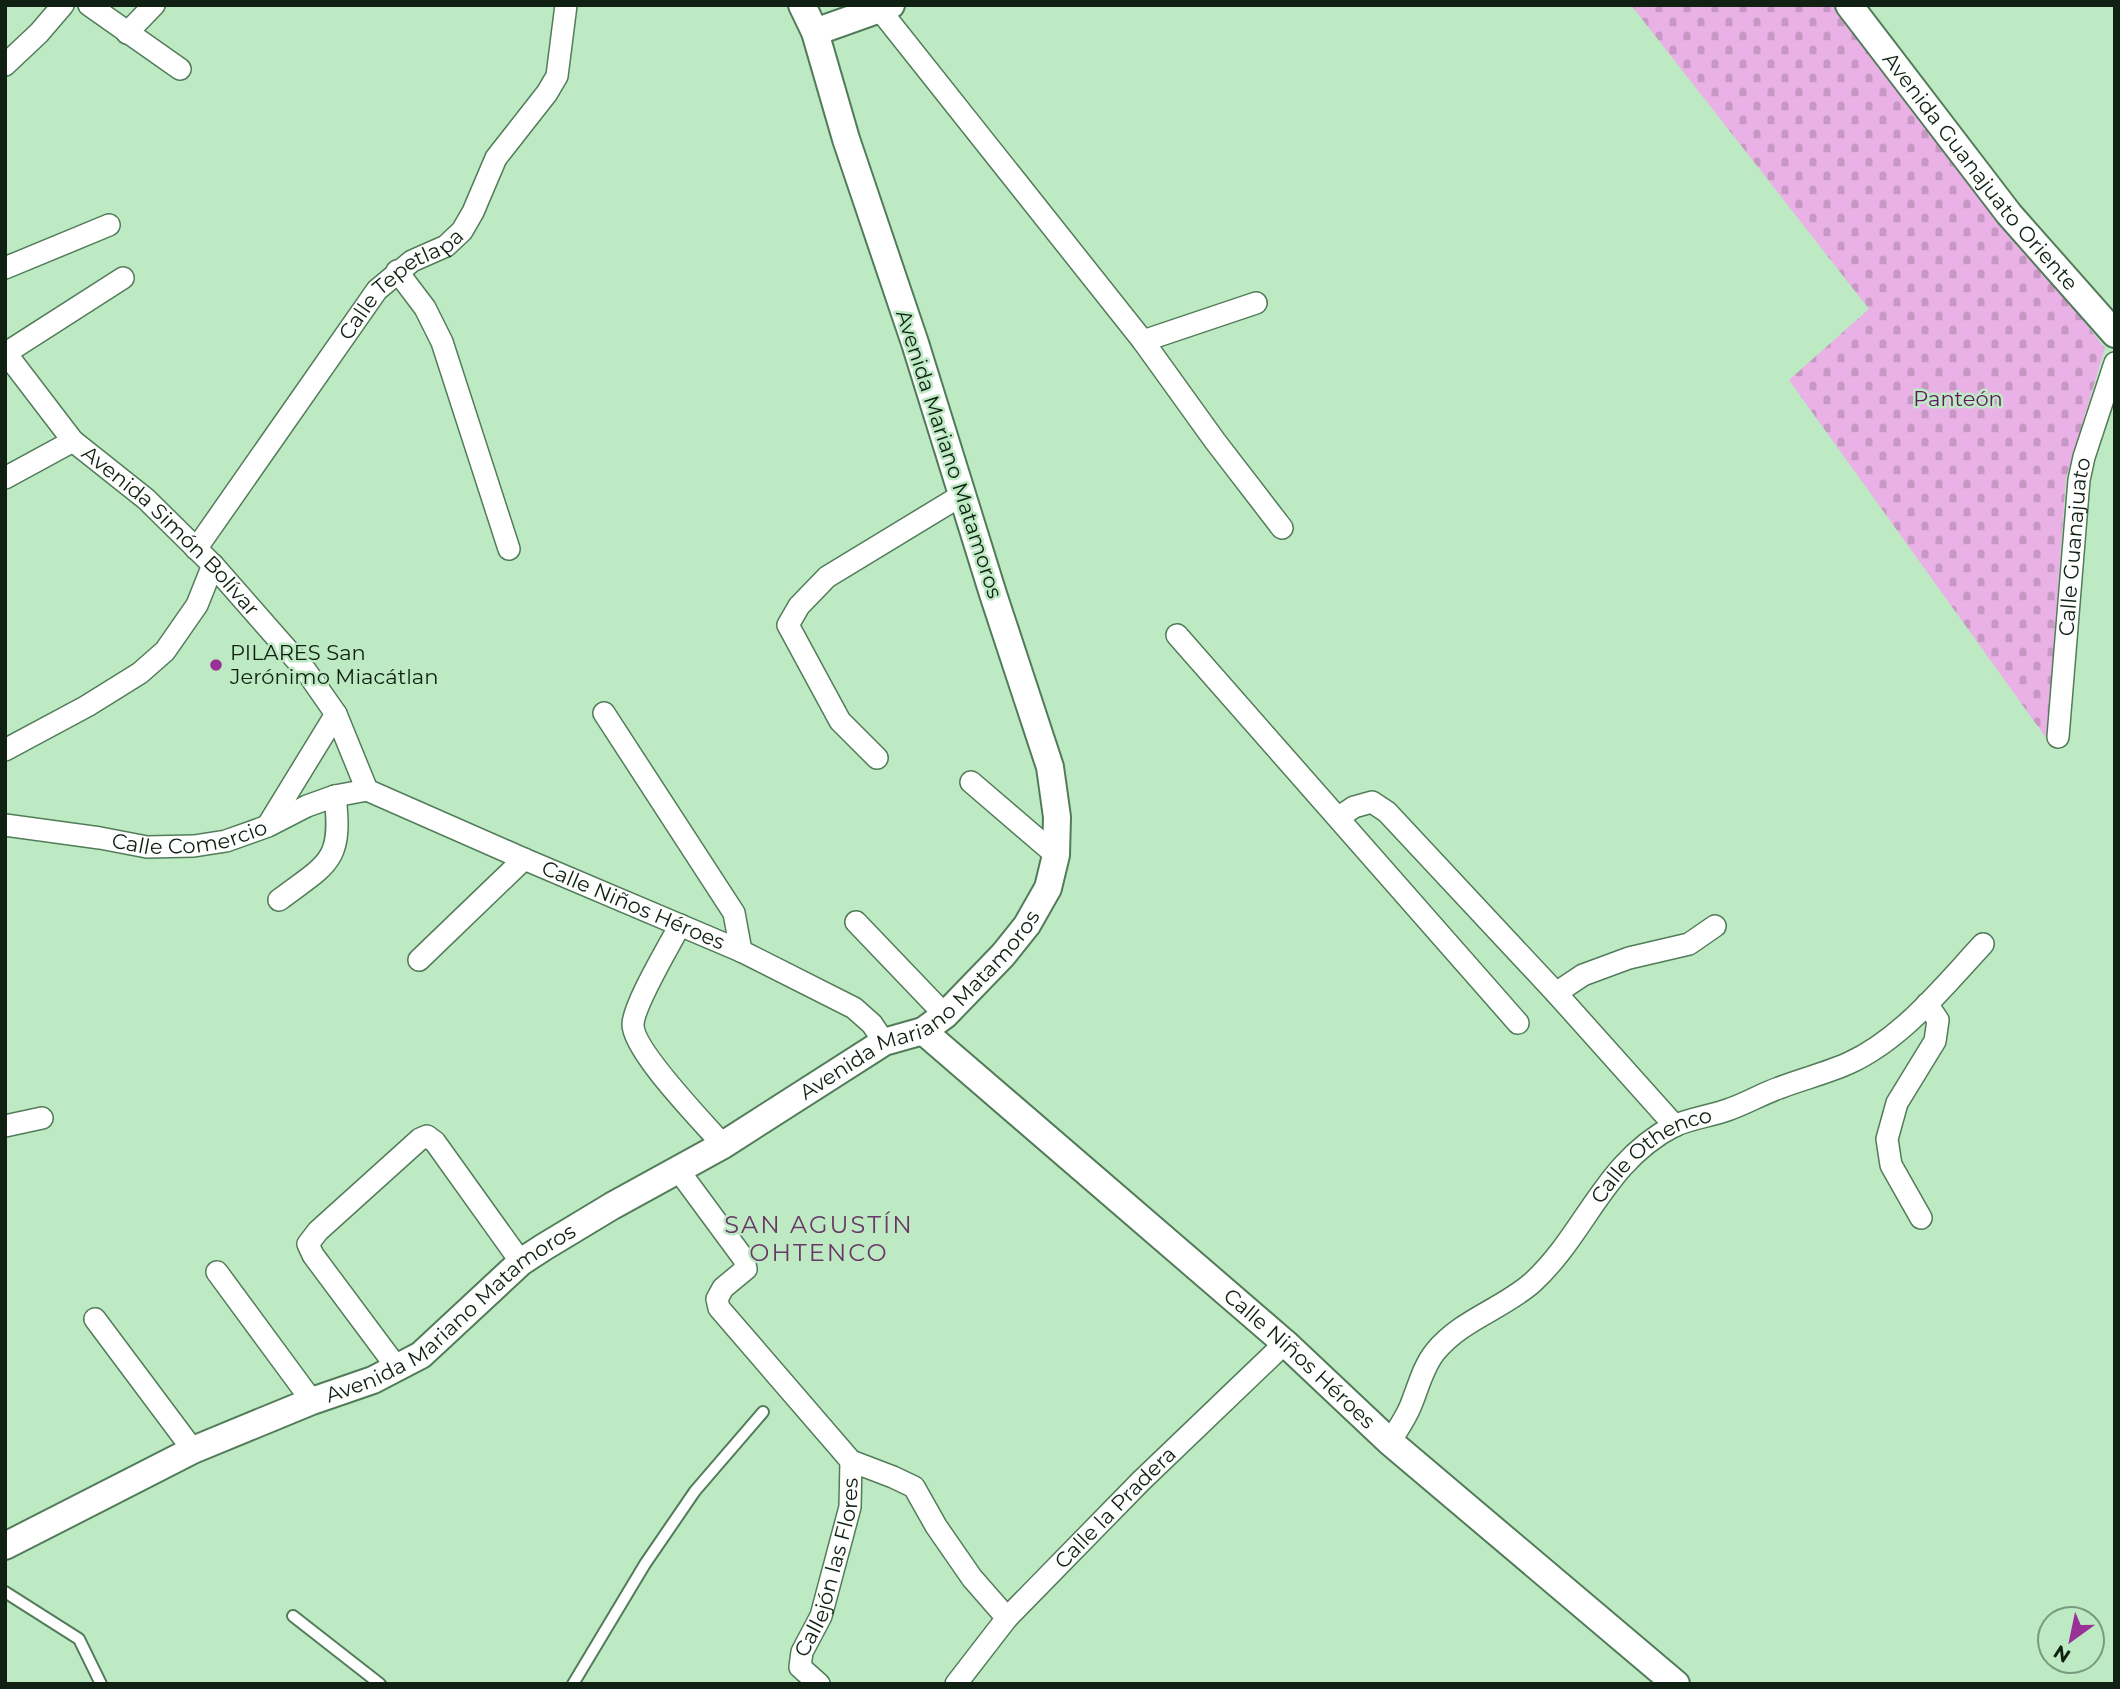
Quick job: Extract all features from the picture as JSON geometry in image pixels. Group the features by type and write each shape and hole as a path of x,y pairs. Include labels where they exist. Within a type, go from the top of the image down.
{"street":[{"path":"5,65 39,33 63,5"},
{"path":"89,5 180,69"},
{"path":"127,33 154,5"},
{"name":"Calle Tepetlapa","path":"197,550 377,290 397,271 446,246 462,231 496,158 547,93 556,76 566,5"},
{"name":"Avenida Mariano Matamoros","path":"5,1546 193,1450 312,1401 373,1380 421,1355 521,1262 612,1206 679,1171 884,1042 923,1031 945,1015 1003,955 1027,925 1048,888 1056,855 1058,817 1050,767 915,343 846,139 815,32 802,5"},
{"name":"Avenida Guanajuato Oriente","path":"1849,5 2009,214 2115,334"},
{"path":"815,32 885,7 1143,341 1215,441 1283,528"},
{"path":"5,268 109,225"},
{"path":"397,271 425,308 442,342 509,549"},
{"path":"6,352 123,278"},
{"path":"1143,341 1256,303"},
{"name":"Avenida Simón Bolívar","path":"6,352 73,441 146,499 213,565 306,671 336,714 367,790"},
{"name":"Calle Guanajuato","path":"2058,737 2079,480 2115,363"},
{"path":"5,478 73,441"},
{"path":"877,758 840,721 788,625 799,606 827,577 962,495"},
{"path":"5,750 87,706 140,673 165,651 197,605 213,565"},
{"path":"1177,635 1518,1023"},
{"path":"604,713 734,913 741,951"},
{"path":"268,825 336,714"},
{"path":"971,782 1056,855"},
{"name":"Calle Niños Héroes","path":"367,790 741,951 855,1008 872,1024 884,1042"},
{"name":"Calle Comercio","path":"5,825 100,838 147,848 194,846 226,841 268,825 306,806 335,796 367,790"},
{"path":"279,900 323,867 334,853 339,827 335,796"},
{"path":"1339,817 1354,807 1372,803 1387,812 1556,993 1675,1126"},
{"path":"419,960 524,859"},
{"path":"856,922 945,1015"},
{"path":"680,925 637,1008 633,1024 635,1037 651,1061 723,1144"},
{"path":"1556,993 1583,975 1629,958 1689,944 1715,926"},
{"name":"Calle Othenco","path":"1390,1442 1410,1408 1420,1379 1434,1353 1469,1323 1492,1308 1511,1300 1534,1281 1554,1258 1611,1178 1638,1151 1675,1126 1731,1109 1850,1063 1897,1032 1983,944"},
{"path":"1922,1218 1891,1165 1887,1139 1898,1103 1935,1041 1938,1020 1927,1004"},
{"name":"Calle Niños Héroes","path":"923,1031 1285,1343 1390,1442 1676,1684"},
{"path":"5,1126 42,1118"},
{"path":"398,1369 314,1240 420,1139 427,1136 435,1142 521,1262"},
{"path":"679,1171 744,1259 746,1269 723,1287 717,1299 719,1308 851,1461"},
{"path":"217,1272 312,1401"},
{"path":"95,1319 193,1450"},
{"name":"Calle la Pradera","path":"956,1684 1007,1618 1140,1481 1285,1343"},
{"name":"Callejón las Flores","path":"818,1684 800,1667 802,1652 821,1616 850,1507 851,1461 893,1476 914,1487 972,1578 1007,1618"}],"lane":[{"path":"573,1684 645,1564 695,1491 763,1412"},
{"path":"5,1592 79,1639 101,1684"},
{"path":"293,1616 380,1684"}],"green space":[{"name":"Panteón","path":"1631,5 1835,5 2105,348 2066,478 2047,739 1789,380 1869,309"}],"place":[{"name":"PILARES San Jerónimo Miacátlan","path":"216,665"}],"district":[{"name":"SAN AGUSTÍN OHTENCO","path":"819,1239"}]}
